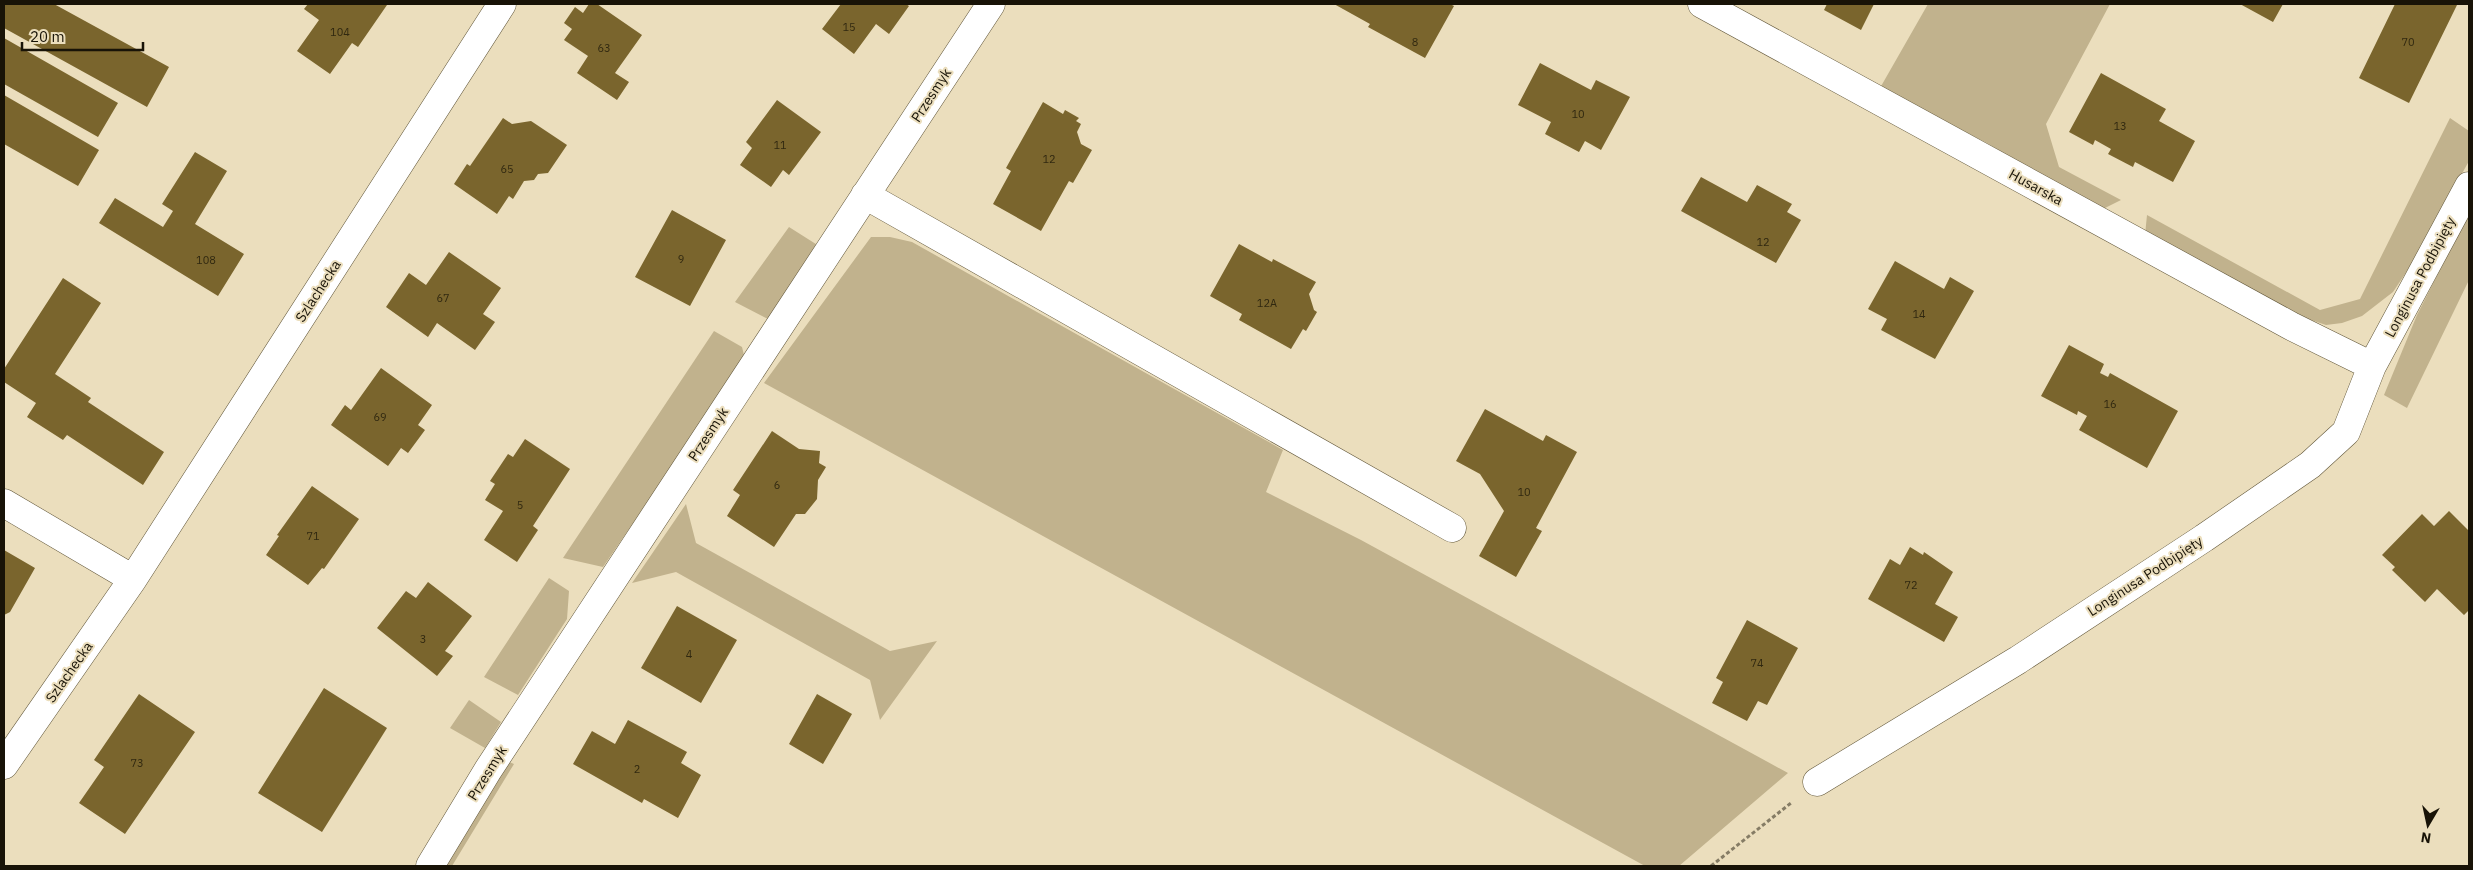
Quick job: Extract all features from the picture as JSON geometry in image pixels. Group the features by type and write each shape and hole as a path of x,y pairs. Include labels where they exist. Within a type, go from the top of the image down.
{"street":[{"name":"Szlachecka","path":"4,765 133,579 502,4"},
{"name":"Przesmyk","path":"430,866 488,770 991,4"},
{"name":"Husarska","path":"1702,4 2290,326 2372,366"},
{"name":"Longinusa Podbipięty","path":"1817,782 2018,660 2204,538 2310,465 2346,432 2372,366 2469,186"},
{"path":"864,195 1452,528"},
{"path":"4,503 133,579"}],"path":[{"path":"1711,866 1817,782"}],"shaded area":[{"path":"1928,4 2110,4 2046,124 2059,167 2121,200 2099,211 1987,143 1880,88"},
{"path":"2450,118 2469,131 2469,161 2411,265 2393,292 2362,316 2342,323 2326,325 2305,318 2145,235 2147,215 2320,310 2360,299"},
{"path":"2469,213 2469,280 2407,408 2384,395 2417,315"},
{"path":"789,227 819,246 768,319 735,302"},
{"path":"871,237 890,237 912,242 1283,450 1266,492 1361,540 1788,773 1679,866 1645,866 764,383"},
{"path":"714,331 742,347 745,359 603,567 563,558"},
{"path":"686,504 696,543 890,651 937,641 880,720 870,680 676,572 632,583"},
{"path":"549,578 569,591 567,619 518,695 484,677"},
{"path":"469,700 501,722 485,748 450,728"},
{"path":"507,761 514,764 452,866 444,866"}],"building":[{"path":"4,4 54,4 169,67 147,107 4,28"},
{"path":"308,4 387,5 358,47 352,43 330,74 297,51 319,20 304,9"},
{"path":"589,4 597,4 642,35 615,73 629,82 617,100 577,73 588,56 564,40 572,29 564,23 575,7 583,13"},
{"path":"841,4 906,4 909,6 889,34 876,24 854,54 822,29"},
{"path":"1334,4 1450,4 1454,6 1425,58 1368,27 1370,24"},
{"path":"1827,4 1874,4 1861,30 1824,10"},
{"path":"2240,4 2283,4 2273,22"},
{"path":"2395,4 2457,5 2409,103 2359,78"},
{"path":"4,38 118,103 98,137 4,84"},
{"path":"1540,63 1591,90 1596,80 1630,97 1601,150 1585,141 1579,152 1545,134 1551,122 1518,105"},
{"path":"2101,73 2166,109 2159,121 2195,141 2173,182 2135,162 2133,167 2108,154 2111,149 2095,140 2093,145 2069,132"},
{"path":"4,95 99,150 78,186 4,144"},
{"path":"777,100 821,132 789,175 783,170 771,187 740,165 752,148 746,142"},
{"path":"1043,102 1063,114 1065,110 1079,118 1076,121 1081,124 1077,132 1081,144 1092,150 1073,183 1069,181 1041,231 993,204 1011,171 1006,168"},
{"path":"503,118 512,124 531,121 567,145 548,173 538,174 534,180 524,181 513,199 509,196 497,214 454,184 467,164 470,166"},
{"path":"195,152 227,171 195,224 244,254 218,296 99,223 115,198 163,227 173,211 162,204"},
{"path":"1701,177 1747,202 1757,185 1792,204 1787,212 1801,220 1776,263 1681,211"},
{"path":"672,210 726,240 690,306 635,277"},
{"path":"1239,244 1272,262 1273,259 1316,282 1309,294 1314,310 1317,312 1306,331 1303,329 1291,349 1239,320 1242,314 1210,296"},
{"path":"449,252 501,288 483,314 495,322 475,350 437,323 428,337 386,307 409,273 426,285"},
{"path":"1895,261 1944,289 1950,277 1974,291 1935,359 1881,330 1887,319 1868,309"},
{"path":"63,278 101,303 55,374 91,398 88,402 164,452 143,485 67,435 63,440 27,417 36,403 4,382 4,369"},
{"path":"2069,345 2104,364 2100,373 2108,377 2110,373 2178,411 2147,468 2079,430 2087,416 2078,411 2077,415 2041,396"},
{"path":"381,368 432,405 418,425 425,430 408,453 401,448 388,466 331,425 345,405 351,410"},
{"path":"1485,409 1543,441 1546,435 1577,452 1536,528 1542,531 1516,577 1479,556 1504,511 1480,474 1456,461"},
{"path":"772,431 799,449 820,451 819,463 826,467 818,480 817,499 805,514 796,514 774,547 727,516 740,495 733,490"},
{"path":"525,439 570,469 533,526 538,530 517,562 484,540 503,511 485,500 495,484 490,481 508,454 513,457"},
{"path":"312,486 359,519 324,569 322,568 308,585 266,555 279,536 277,535"},
{"path":"2449,511 2469,531 2469,610 2464,615 2437,589 2425,602 2392,570 2395,567 2382,555 2422,514 2434,526"},
{"path":"1910,547 1923,555 1924,552 1953,572 1935,604 1958,617 1944,642 1868,599 1890,559 1900,565"},
{"path":"4,550 35,568 10,612 4,615"},
{"path":"428,582 472,616 445,651 453,656 437,676 377,628 406,591 416,598"},
{"path":"677,606 737,640 701,703 641,668"},
{"path":"1747,620 1798,648 1767,705 1758,701 1747,721 1712,703 1723,682 1716,678"},
{"path":"324,688 387,728 322,832 258,793"},
{"path":"139,694 195,732 125,834 79,803 104,767 94,760"},
{"path":"817,694 852,714 823,764 789,744"},
{"path":"628,720 687,752 681,763 701,775 678,818 644,799 642,803 573,764 592,731 615,744"}]}
